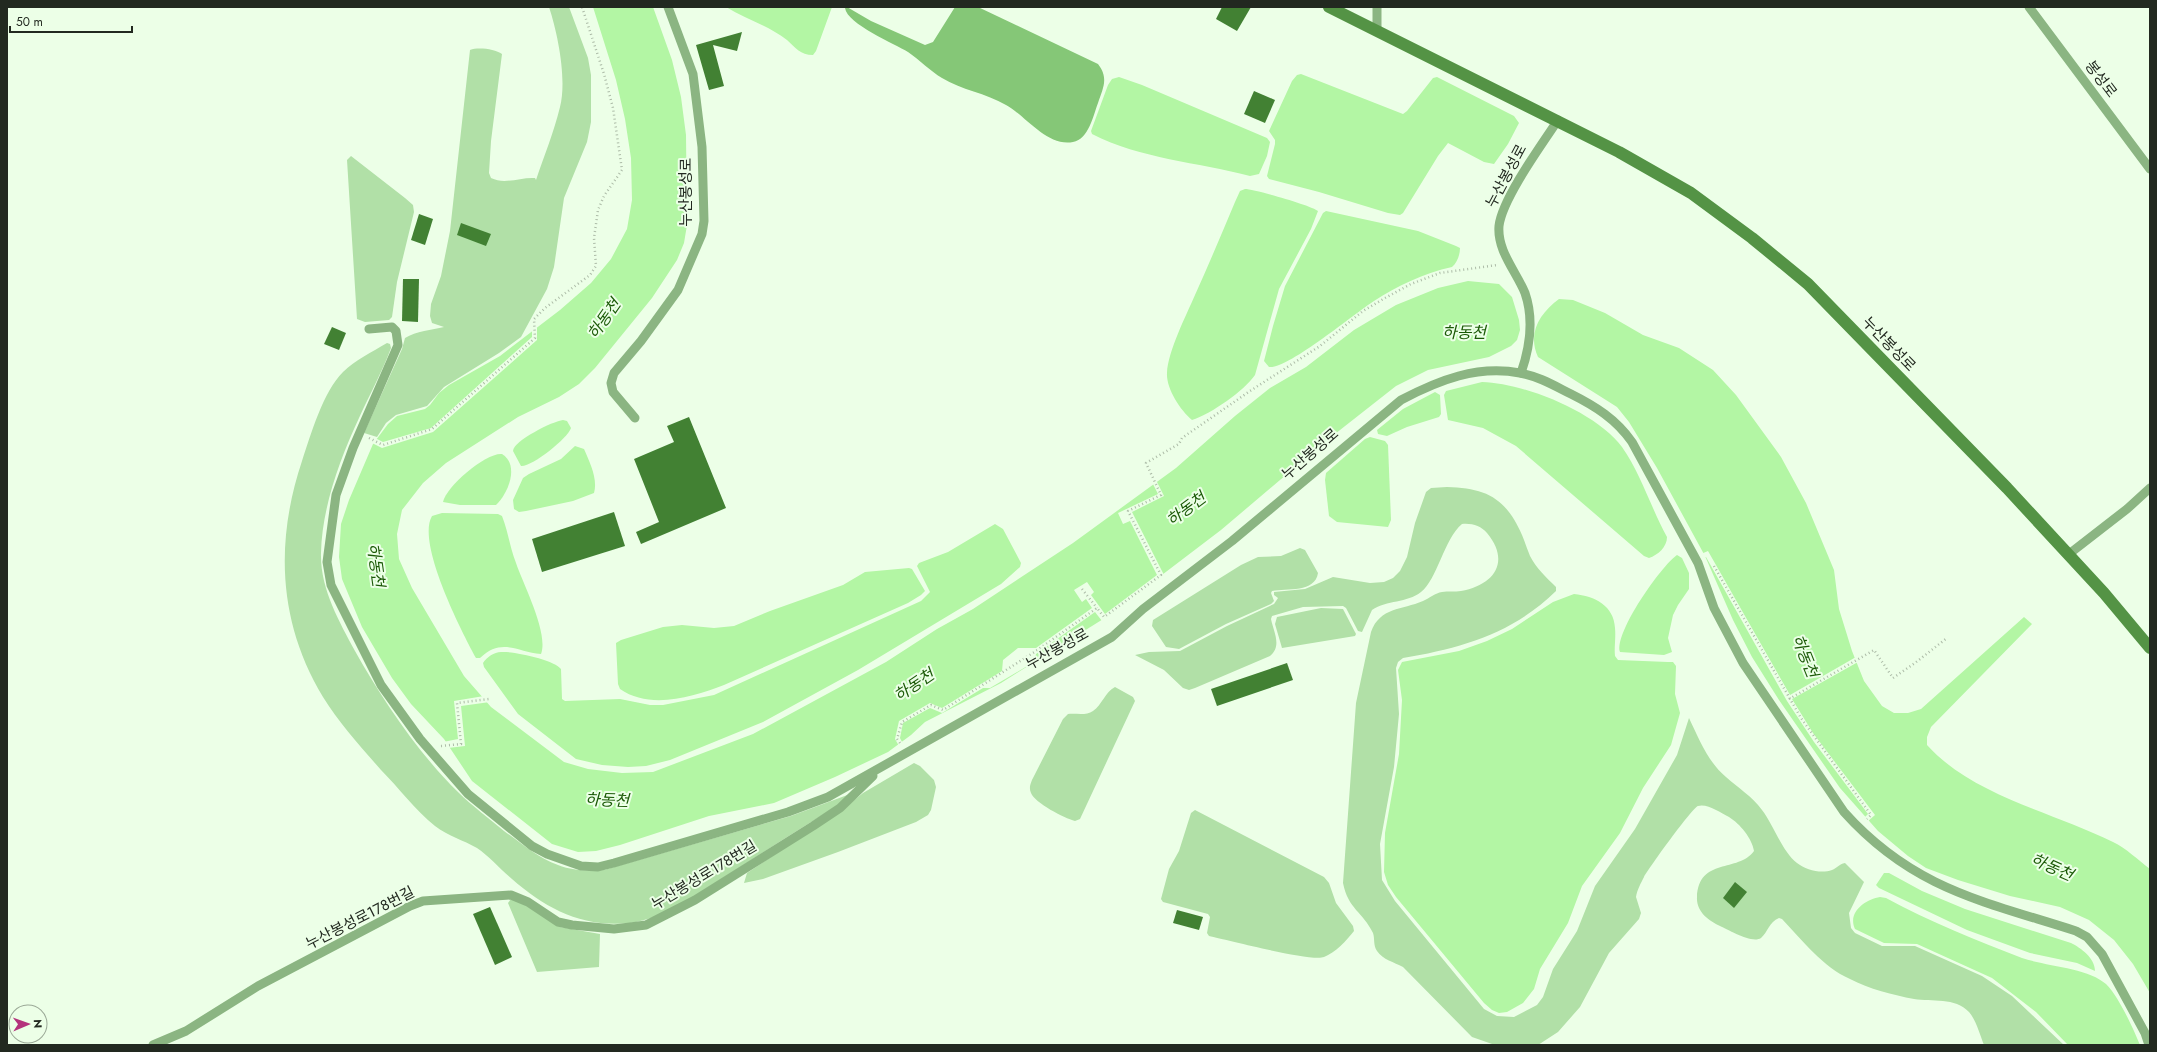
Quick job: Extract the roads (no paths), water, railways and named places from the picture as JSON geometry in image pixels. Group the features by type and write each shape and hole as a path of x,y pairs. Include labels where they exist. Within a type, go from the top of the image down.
{"street":[{"name":"누산봉성로","path":"1329,7 1558,120 1692,192 1752,238 1808,284 2069,554 2150,648"}],"lane":[{"name":"누산봉성로","path":"635,418 613,392 611,383 614,373 641,341 678,290 702,234 704,221 702,147 693,74 668,7"},
{"path":"1377,7 1377,31"},
{"name":"봉성로","path":"2029,7 2150,169"},
{"name":"누산봉성로","path":"879,770 1057,666 1112,637 1143,609 1232,541 1401,400 1427,386 1472,372 1496,371 1521,373 1529,343 1529,311 1524,292 1508,264 1499,236 1502,213 1535,155 1558,120"},
{"path":"369,329 392,327 396,331 398,345 352,448 336,495 328,542 328,574 334,591 381,686 427,747 468,794 532,846 558,859 581,866 598,867 788,812 828,797 879,770"},
{"path":"1521,373 1547,382 1578,397 1603,412 1622,428 1698,563 1714,608 1743,663 1844,812 1858,827 1888,855 1929,880 1991,905 2076,931 2087,937 2102,954 2149,1045"},
{"path":"2069,554 2127,509 2150,488"},
{"name":"누산봉성로178번길","path":"153,1045 186,1031 258,986 404,909 423,901 511,895 528,902 558,922 572,925 614,929 646,925 695,900 813,826 845,804 879,770"}],"water":[{"name":"하동천","path":"593,7 653,7 672,60 681,97 686,135 687,225 684,243 677,260 652,298 595,368 579,384 559,397 518,417 446,463 423,483 402,510 397,534 399,559 412,588 464,676 491,707 564,762 588,769 622,773 653,772 753,734 886,662 937,629 973,609 1073,543 1176,468 1235,416 1270,388 1306,367 1354,330 1396,305 1438,288 1468,281 1499,284 1512,297 1519,320 1520,330 1517,340 1511,346 1489,357 1428,370 1396,386 1326,441 1221,530 1108,616 1001,683 925,722 911,735 888,752 774,803 709,816 620,845 596,851 578,852 552,844 472,781 444,739 411,704 392,678 362,627 342,579 339,557 341,524 349,500 373,444 388,424 397,416 425,409 439,393 449,385 500,356 560,310 591,283 611,259 627,229 632,200 631,158 625,119 616,80"},
{"path":"726,7 832,7 816,51 813,55 809,55 801,52 780,35"},
{"path":"1301,74 1403,114 1433,78 1437,77 1514,116 1519,123 1508,144 1494,164 1484,162 1448,143 1438,156 1403,213 1400,215 1388,213 1319,192 1269,179 1267,176 1275,144 1275,140 1269,131 1292,81 1297,75"},
{"path":"1119,77 1142,85 1267,138 1270,142 1267,156 1259,174 1250,176 1150,155 1092,134 1091,131 1108,85 1112,79"},
{"path":"1245,189 1283,198 1306,205 1318,211 1311,229 1279,289 1255,375 1235,395 1208,413 1192,420 1183,411 1171,392 1167,379 1168,364 1178,334 1235,202 1240,191"},
{"path":"1326,211 1418,231 1460,248 1459,256 1452,267 1421,276 1392,290 1365,307 1305,351 1278,366 1269,367 1264,361 1285,286 1323,213"},
{"name":"하동천","path":"1559,299 1573,300 1605,313 1643,335 1679,348 1713,370 1736,395 1781,457 1806,503 1834,570 1839,609 1852,651 1864,681 1882,706 1894,713 1908,713 1921,709 2024,617 2032,624 1931,727 1927,737 1927,745 1946,763 1990,790 2113,842 2150,869 2150,993 2133,964 2114,940 2089,920 2060,907 2010,896 1958,880 1926,868 1908,856 1878,831 1840,788 1779,700 1752,657 1733,620 1705,556 1657,468 1629,422 1617,407 1538,357 1534,340 1537,324 1546,311"},
{"path":"1482,382 1518,388 1558,402 1595,422 1610,434 1622,447 1635,468 1667,537 1664,547 1656,555 1649,558 1644,556 1516,446 1483,428 1448,420 1444,395 1446,391"},
{"path":"1435,392 1440,395 1441,414 1439,417 1407,427 1387,436 1378,434 1377,430 1403,409"},
{"path":"563,420 567,421 571,428 568,433 557,445 541,457 533,462 521,466 513,451 519,442 534,432"},
{"path":"1370,437 1385,441 1388,445 1391,520 1388,527 1337,522 1329,516 1325,480 1326,473 1365,439"},
{"path":"575,446 584,449 589,460 595,482 594,493 573,501 526,511 519,512 514,509 513,500 523,478 561,459"},
{"path":"502,454 510,465 511,472 505,494 496,505 460,505 443,502 451,487 468,471 487,458"},
{"path":"442,513 498,514 502,516 519,572 534,608 538,622 543,645 541,654 510,647 503,647 495,648 480,658 476,658 452,609 435,566 430,546 429,529 432,516"},
{"path":"995,524 1003,529 1021,563 1020,567 1001,584 858,670 763,722 670,760 646,766 628,767 602,765 576,759 518,714 484,667 483,663 489,657 493,654 501,652 524,655 551,662 561,669 562,699 565,701 620,699 650,705 663,705 714,695 921,601 930,592 917,566 919,563 948,552"},
{"path":"1677,555 1682,558 1689,573 1689,589 1673,615 1668,638 1672,652 1664,655 1620,652 1620,643 1624,630 1640,600 1660,572"},
{"path":"912,569 925,591 921,595 908,603 724,685 699,694 658,700 645,699 620,689 618,684 616,643 621,640 663,627 682,625 714,628 734,626 770,611 843,585 865,572"},
{"path":"1574,594 1596,600 1607,608 1611,614 1614,620 1615,628 1615,656 1618,660 1673,662 1676,666 1675,694 1680,713 1671,745 1643,788 1620,833 1582,886 1568,923 1540,969 1534,989 1523,1003 1507,1012 1499,1013 1492,1010 1484,1003 1396,897 1388,885 1384,872 1385,833 1399,754 1402,700 1398,670 1402,662 1459,651 1487,641 1512,629 1553,602"},
{"path":"1884,873 1889,873 1922,891 1965,909 2071,943 2090,958 2093,962 2095,971 2077,963 2030,953 1967,930 1879,888 1876,885"},
{"path":"1880,897 1886,898 1953,930 2022,958 2089,974 2098,979 2106,984 2116,997 2130,1022 2140,1045 2068,1045 2036,1012 1992,978 1917,944 1884,943 1855,929 1853,923 1854,917 1859,907 1869,900"}]}
